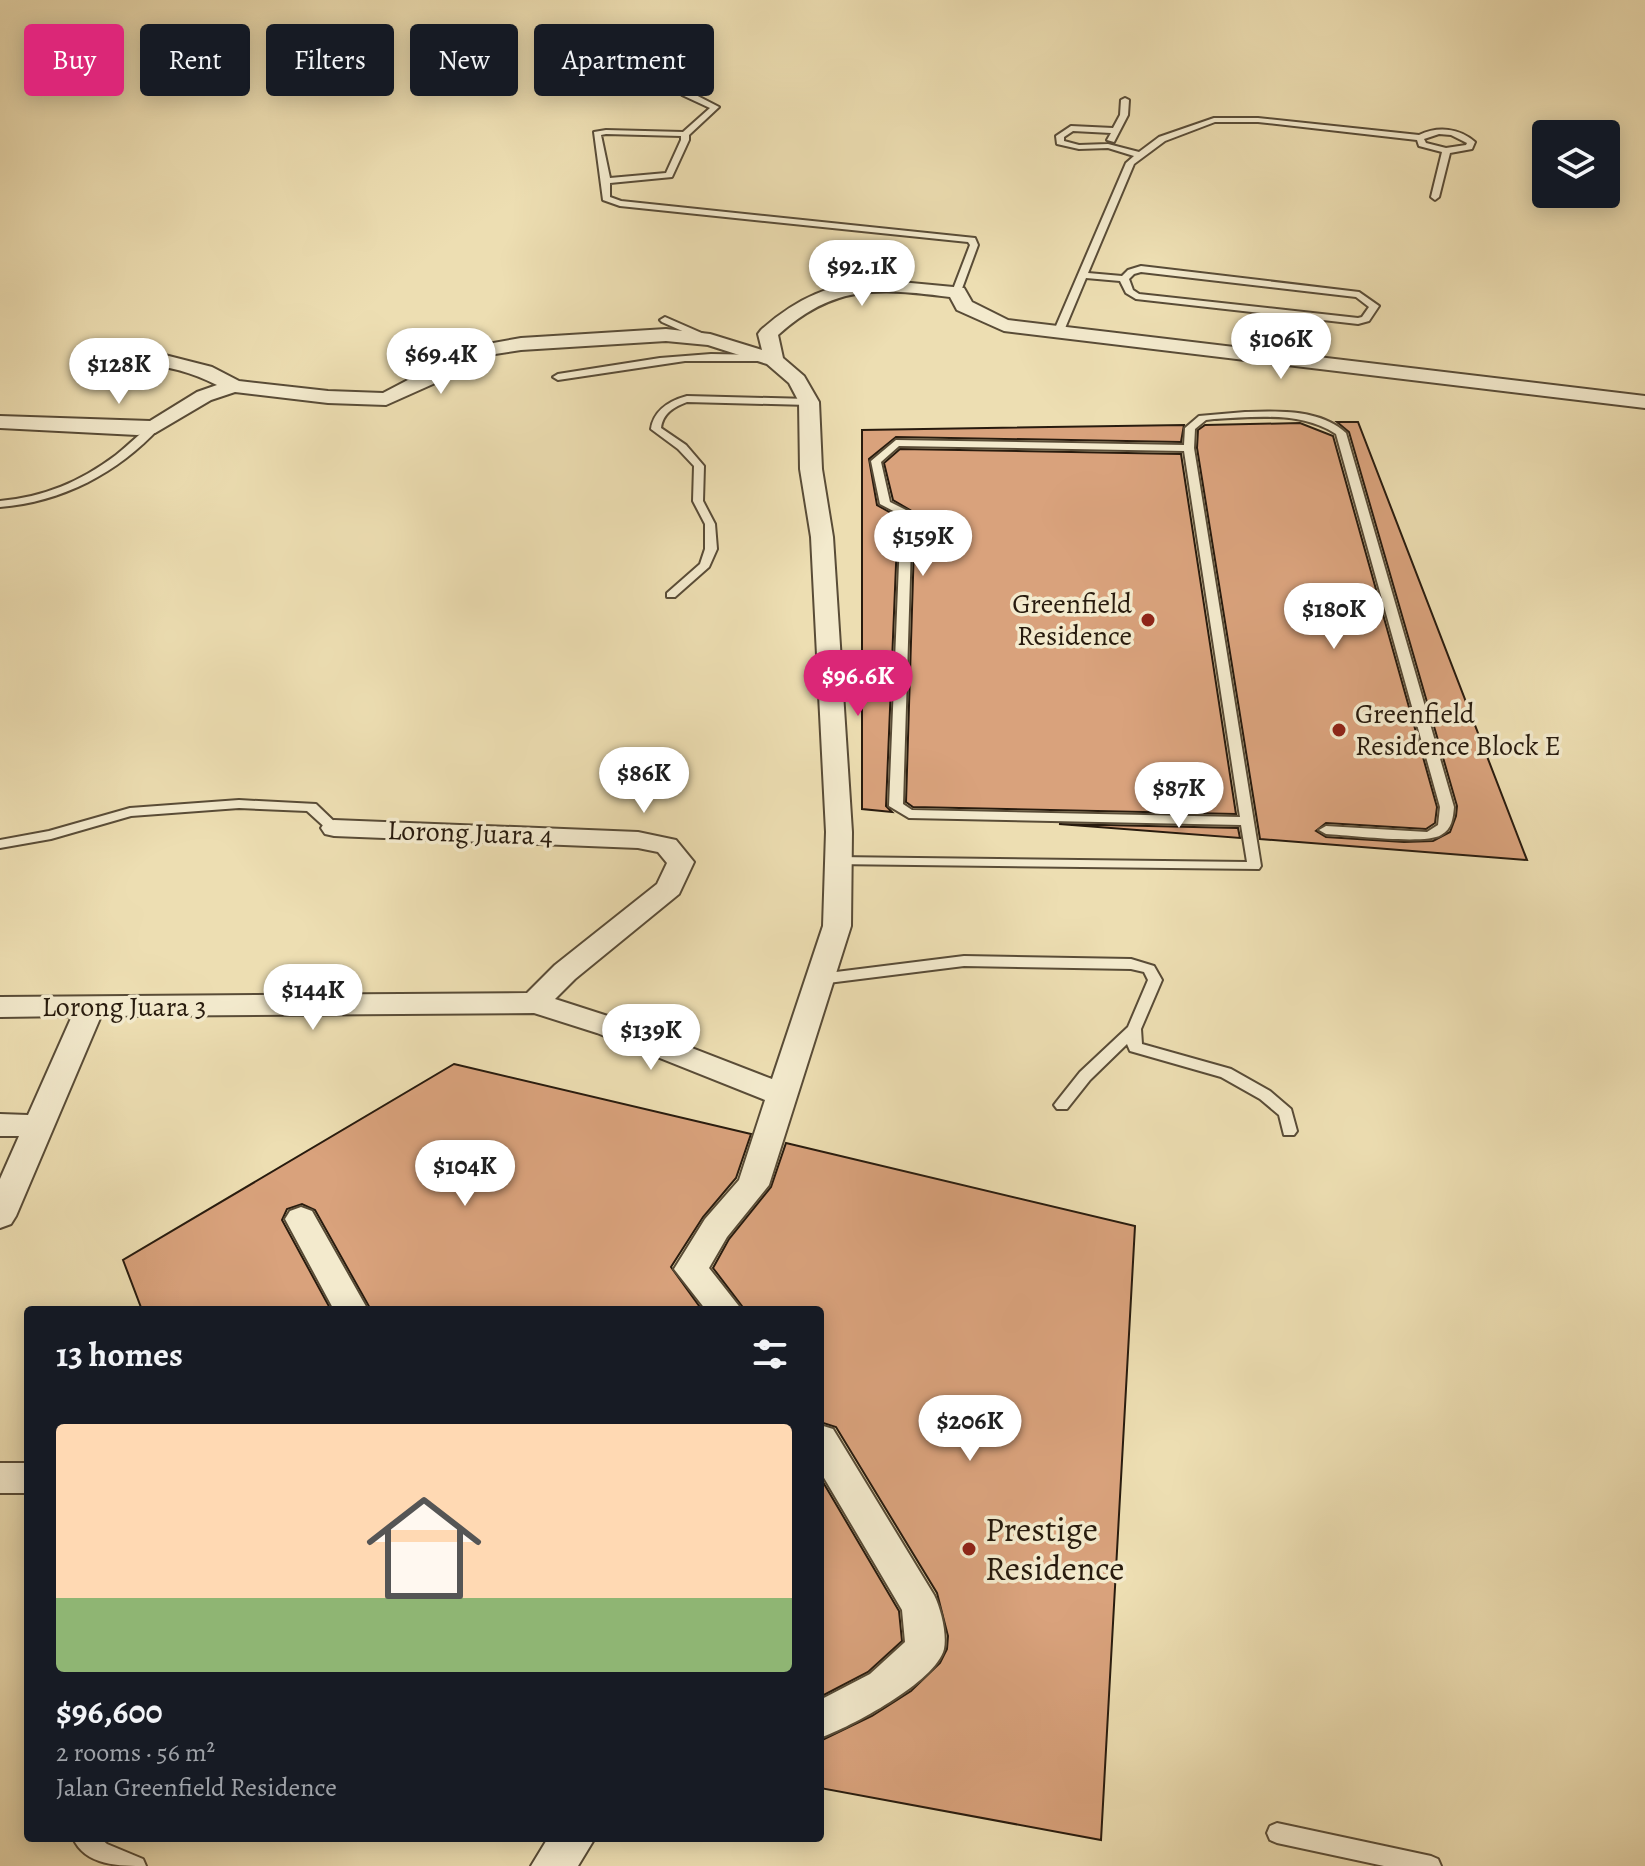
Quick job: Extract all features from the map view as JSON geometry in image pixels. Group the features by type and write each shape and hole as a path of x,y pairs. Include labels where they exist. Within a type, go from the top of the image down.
{"street":[{"path":"774,360 768,334 790,311 834,290 885,283 957,292 964,306 1004,325 1645,402"},
{"path":"111,363 130,358 166,360 205,371 234,386 328,397 386,399 478,351 521,344 666,335 710,340 774,360 797,380 809,402 811,469 822,537 831,658 839,832 837,926 753,1185 716,1228 691,1269 722,1306"},
{"path":"0,422 137,429 155,427 204,396 234,386"},
{"name":"Lorong Juara 4","path":"334,828 638,840 667,846 681,862 669,888 565,972 535,1003"},
{"name":"Lorong Juara 3","path":"0,1007 535,1003 607,1026 782,1095"},
{"path":"0,1216 36,1126 90,1008"},
{"path":"0,1125 36,1126"},
{"path":"301,1219 349,1306"},
{"path":"824,1446 921,1607 925,1648 884,1686 824,1718"},
{"path":"0,1478 24,1478"},
{"path":"552,1866 571,1842"}],"lane":[{"path":"606,181 669,175 685,134 715,107 691,96"},
{"path":"1108,146 1124,115 1125,100"},
{"path":"1058,333 1130,163 1184,129 1214,120 1258,120 1420,138 1437,132 1464,136 1471,142 1469,147 1446,151 1422,144 1420,138"},
{"path":"1115,131 1071,128 1060,136 1060,142 1108,146 1140,155"},
{"path":"685,134 597,134 606,198 620,203 966,238 975,243 957,292"},
{"path":"1435,197 1446,151"},
{"path":"1141,269 1359,295 1374,306 1366,319 1358,321 1136,296 1129,291 1124,279 1131,272 1141,269"},
{"path":"1082,275 1124,279"},
{"path":"665,320 710,340"},
{"path":"558,377 640,362 705,356 774,360"},
{"path":"671,595 705,565 711,549 710,524 698,501 699,466 682,447 656,429 657,420 671,404 687,399 809,402"},
{"path":"837,861 1254,866 1189,448 1190,428 1203,418 1214,416 1308,417 1333,425 1341,433 1447,807 1447,822 1439,833 1428,836 1326,830"},
{"path":"0,504 30,503 75,487 127,453 155,427"},
{"path":"1189,448 896,443 876,461 885,504 907,513 896,806 909,814 1245,821"},
{"path":"0,844 51,835 130,812 176,807 239,804 311,807 334,828"},
{"path":"820,979 964,961 1131,964 1149,969 1155,980 1134,1029 1085,1076 1062,1105"},
{"path":"1134,1029 1135,1047 1215,1069 1265,1095 1286,1113 1289,1131"},
{"path":"1277,1833 1431,1866"},
{"path":"88,1842 100,1851 136,1866"}],"building":[{"path":"1337,422 1358,422 1527,860 1260,839 1197,448 1198,430 1205,425 1300,423 1333,436 1437,807 1435,823 1426,829 1326,823 1316,831 1326,837 1433,841 1450,832 1456,816 1457,806 1349,432"},
{"path":"1184,425 1181,442 896,437 869,459 877,505 898,517 886,806 892,812 862,809 862,430"},
{"path":"900,449 1181,454 1236,814 913,807 906,802 915,513 893,500 884,463"},
{"path":"1059,824 1238,828 1240,838"},
{"path":"454,1064 751,1134 736,1178 703,1217 671,1267 699,1306 369,1306 315,1210 302,1204 287,1209 282,1220 329,1306 140,1306 123,1260"},
{"path":"786,1143 1135,1226 1101,1840 824,1789 824,1739 872,1716 911,1691 940,1663 947,1649 948,1636 937,1593 836,1427 824,1423 824,1306 742,1306 713,1268 729,1239 771,1187"},
{"path":"824,1484 899,1611 902,1641 868,1672 824,1695"}],"place":[{"name":"Greenfield Residence","path":"1148,620"},
{"name":"Greenfield Residence Block E","path":"1339,730"},
{"name":"Prestige Residence","path":"969,1549"}]}
